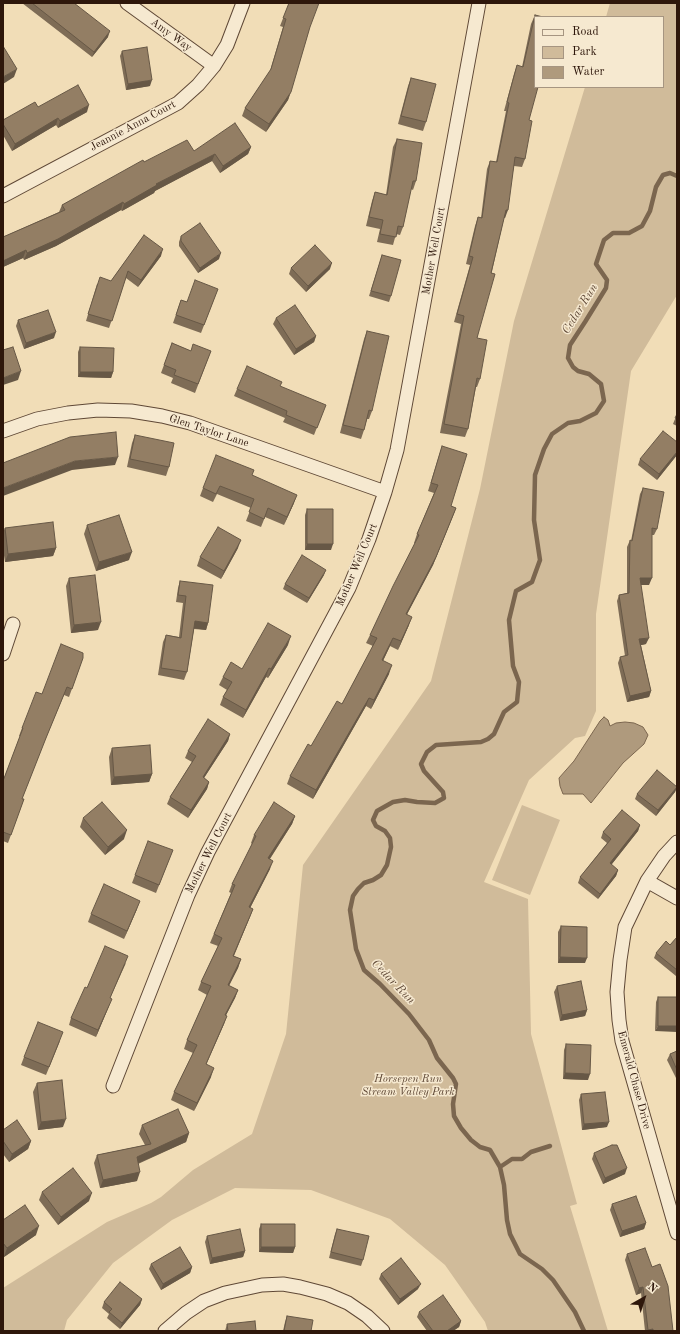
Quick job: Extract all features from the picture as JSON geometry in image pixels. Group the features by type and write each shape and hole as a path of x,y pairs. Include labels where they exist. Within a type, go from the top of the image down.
{"street":[{"name":"Amy Way","path":"127,3 214,66"},
{"name":"Jeannie Anna Court","path":"3,196 178,103 198,85 214,66 227,45 243,3"},
{"name":"Mother Well Court","path":"112,1086 188,895 208,852 349,588 369,539 385,492 398,442 479,3"},
{"name":"Glen Taylor Lane","path":"3,431 37,419 68,413 98,410 124,411 162,416 190,423 385,492"},
{"path":"3,654 13,624"},
{"name":"Emerald Chase Drive","path":"677,842 664,856 647,881 625,927 617,992 622,1041 677,1233"},
{"path":"647,881 677,898"},
{"path":"165,1331 186,1312 204,1301 225,1292 247,1287 276,1284 300,1287 327,1294 367,1316 383,1331"}],"green space":[{"name":"Horsepen Run Stream Valley Park","path":"610,3 677,3 677,295 631,371 596,614 596,711 585,736 575,738 529,780 484,882 528,899 531,1034 577,1204 570,1206 608,1331 488,1331 485,1322 445,1265 390,1219 311,1190 235,1188 172,1220 113,1263 67,1320 64,1331 3,1331 3,1288 107,1222 151,1203 161,1197 193,1170 252,1134 286,1034 303,865 431,681 480,489 514,321 585,88 664,88 664,16 606,16"},
{"path":"522,805 560,820 530,895 492,880"}],"water":[{"path":"604,717 608,720 610,726 616,723 625,722 634,723 643,727 648,735 644,744 623,763 591,803 583,794 563,794 559,778 574,761"}],"building":[{"path":"32,3 74,3 110,31 94,52"},
{"path":"289,3 319,3 310,27 291,92 269,124 245,108 271,69 286,19 283,18"},
{"path":"534,19 534,88 538,88 529,120 532,121 525,159 515,157 508,210 506,210 491,273 495,274 477,338 487,340 480,379 477,378 468,429 444,424 464,316 457,314 473,257 469,256 478,217 482,218 490,161 497,162 509,103 507,102 517,65 523,67"},
{"path":"3,46 17,69 3,77"},
{"path":"147,47 152,80 128,84 122,51"},
{"path":"411,78 436,84 426,122 401,116"},
{"path":"78,85 89,105 60,121 58,118 15,144 3,124 3,120 35,102 38,107"},
{"path":"235,123 251,147 223,166 215,154 156,184 157,185 124,204 123,202 58,239 27,253 26,250 3,261 3,237 65,210 62,205 143,160 144,162 187,140 194,151"},
{"path":"397,139 422,143 416,181 413,181 403,227 398,226 396,237 380,234 383,220 369,217 375,192 387,195"},
{"path":"200,223 221,253 200,268 181,241 181,236"},
{"path":"144,235 163,249 141,280 128,271 112,321 88,314 100,277 111,281"},
{"path":"315,245 332,263 308,286 291,268"},
{"path":"382,255 401,260 391,296 371,291"},
{"path":"195,280 218,289 204,325 176,315 181,300 187,302"},
{"path":"295,305 316,336 296,349 276,318"},
{"path":"48,310 56,332 26,343 18,320"},
{"path":"367,331 389,336 372,411 369,410 364,430 343,425"},
{"path":"172,343 191,351 193,344 211,351 198,384 174,375 176,370 164,365"},
{"path":"13,347 21,371 3,378 3,350"},
{"path":"80,347 114,348 113,372 80,372"},
{"path":"247,366 282,382 280,386 326,405 317,428 286,415 287,411 237,389"},
{"path":"663,431 677,442 677,452 659,474 640,459"},
{"path":"116,432 118,457 75,461 3,488 3,463 70,437"},
{"path":"135,435 174,443 169,467 130,459"},
{"path":"442,446 467,454 451,506 456,508 436,557 406,614 412,617 401,641 393,638 382,660 392,665 374,700 369,698 316,790 290,776 308,744 311,746 337,701 342,704 377,638 370,635 419,535 417,534 438,485 431,483"},
{"path":"216,455 254,470 252,475 297,495 287,517 268,508 264,519 249,512 254,499 220,486 216,494 203,488"},
{"path":"643,488 664,492 657,529 652,528 652,578 640,578 649,638 639,639 651,691 630,696 620,657 628,655 619,595 629,593 630,540 632,541"},
{"path":"307,509 333,509 333,544 307,544"},
{"path":"119,515 132,552 99,562 87,525"},
{"path":"53,522 56,548 8,554 5,528"},
{"path":"218,527 241,540 224,571 200,557"},
{"path":"302,555 326,570 309,598 285,584"},
{"path":"95,575 101,622 74,625 69,578"},
{"path":"180,581 213,585 208,623 195,621 187,672 161,668 166,635 181,638 186,596 178,595"},
{"path":"268,623 291,636 271,669 269,668 246,710 223,697 232,682 223,677 231,662 242,669"},
{"path":"61,644 83,653 83,658 72,689 67,687 46,738 22,799 24,799 11,835 3,832 3,781 36,692 42,694"},
{"path":"208,719 230,734 203,777 209,782 191,810 170,797 196,756 188,751"},
{"path":"150,745 152,774 114,777 112,748"},
{"path":"657,770 677,787 658,810 637,794"},
{"path":"102,802 127,830 108,847 83,818"},
{"path":"274,802 295,816 268,858 273,861 249,907 253,909 233,956 241,959 228,985 238,990 225,1015 227,1016 206,1064 214,1068 197,1103 174,1092 197,1045 187,1040 211,986 201,982 222,938 214,934 235,885 232,884 256,836 254,835"},
{"path":"622,810 640,825 610,863 618,870 600,894 580,877 611,839 603,832"},
{"path":"148,841 173,850 159,885 135,875"},
{"path":"104,884 140,901 127,931 91,914"},
{"path":"561,926 587,927 587,958 560,957"},
{"path":"677,937 677,970 656,953 666,941 670,945"},
{"path":"105,946 128,956 110,998 112,999 98,1030 71,1018 85,987 87,988"},
{"path":"581,981 587,1010 562,1015 557,986"},
{"path":"658,997 677,997 677,1026 658,1026"},
{"path":"38,1022 63,1032 49,1067 24,1057"},
{"path":"566,1044 591,1045 590,1074 565,1073"},
{"path":"677,1051 677,1070 670,1054"},
{"path":"62,1080 66,1119 41,1122 37,1083"},
{"path":"605,1092 609,1122 584,1124 581,1094"},
{"path":"178,1109 189,1133 137,1157 140,1172 103,1180 97,1155 151,1144 142,1125"},
{"path":"17,1120 31,1141 12,1154 3,1141 3,1130"},
{"path":"612,1145 617,1145 627,1168 605,1178 594,1153"},
{"path":"73,1168 92,1193 61,1217 42,1192"},
{"path":"636,1196 646,1223 622,1231 612,1204"},
{"path":"25,1205 39,1226 7,1248 3,1243 3,1220"},
{"path":"261,1224 295,1224 295,1247 261,1247"},
{"path":"240,1229 245,1251 212,1258 207,1236"},
{"path":"337,1229 369,1236 363,1260 331,1252"},
{"path":"180,1247 192,1267 163,1284 151,1264"},
{"path":"645,1248 652,1267 660,1264 668,1286 673,1331 648,1330 643,1287 639,1288 627,1254"},
{"path":"401,1258 421,1284 400,1299 381,1274"},
{"path":"120,1282 142,1299 122,1323 109,1312 112,1309 104,1302"},
{"path":"443,1295 461,1321 447,1331 433,1331 419,1312"},
{"path":"287,1316 313,1320 311,1331 284,1331"},
{"path":"255,1321 256,1331 228,1331 227,1324"}],"waterway":[{"name":"Cedar Run","path":"584,1331 575,1312 553,1280 542,1269 520,1254 510,1234 507,1220 504,1185 500,1167 490,1150 480,1147 471,1140 461,1128 454,1116 453,1104 456,1084 437,1058 429,1040 409,1014 364,970 356,949 350,910 353,896 358,889 364,883 381,875 387,865 391,847 390,838 385,831 376,826 373,820 377,811 393,802 405,800 435,803 444,798 443,792 424,771 421,764 427,752 436,745 481,742 488,739 494,734 504,712 517,702 519,682 513,666 509,620 516,591 532,582 540,560 534,520 535,475 544,449 552,434 568,423 580,421 596,413 604,401 601,384 589,374 578,371 573,367 568,358 570,345 606,288 607,280 596,264 604,240 613,233 629,233 642,226 650,211 656,187 663,175 670,173 677,176"},
{"path":"500,1167 512,1159 522,1159 531,1152 550,1146"}]}
